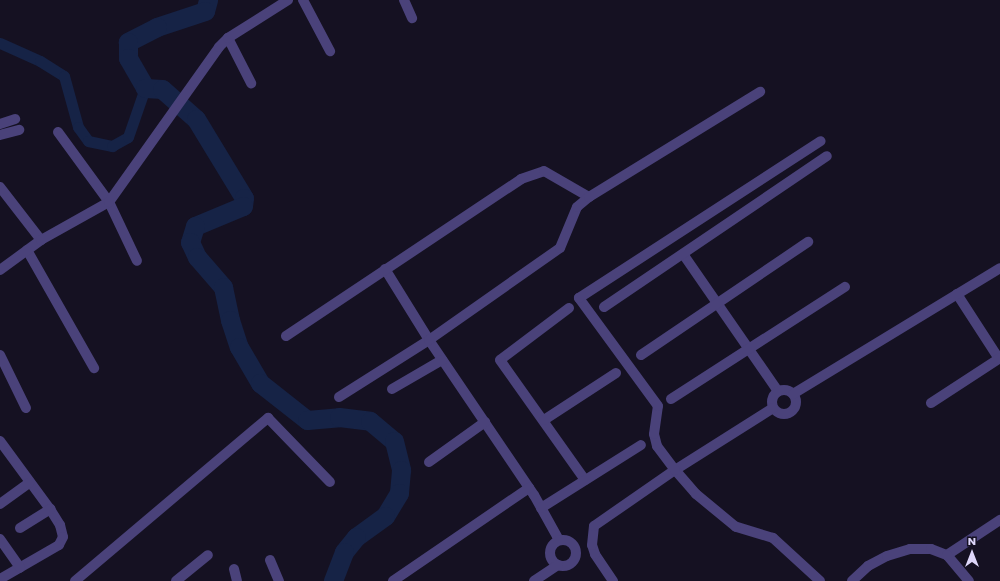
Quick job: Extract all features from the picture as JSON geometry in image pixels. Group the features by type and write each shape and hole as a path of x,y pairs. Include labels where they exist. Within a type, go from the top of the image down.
{"street":[{"path":"0,270 41,240 109,202 228,38 288,0"},
{"path":"304,0 330,51"},
{"path":"404,0 412,18"},
{"path":"228,38 251,83"},
{"path":"339,397 429,340 560,248 577,207 589,197 760,92"},
{"path":"0,124 15,118"},
{"path":"0,135 19,130"},
{"path":"58,132 109,202 137,261"},
{"path":"820,581 773,538 736,527 696,494 675,470 657,446 654,434 658,406 580,298 821,141"},
{"path":"604,307 827,156"},
{"path":"286,336 521,179 544,171 589,197"},
{"path":"0,187 41,240"},
{"path":"641,355 808,242"},
{"path":"27,250 94,368"},
{"path":"682,254 778,391"},
{"path":"793,394 1000,268"},
{"path":"385,270 442,360 529,488 559,540 572,543 576,555 569,565 558,565 553,562 549,553 552,545 559,540"},
{"path":"671,399 845,287"},
{"path":"931,403 1000,359 957,294"},
{"path":"569,308 500,360 586,480"},
{"path":"0,355 26,408"},
{"path":"392,389 442,360"},
{"path":"544,420 616,373"},
{"path":"786,390 793,394 795,406 790,413 779,413 773,408 771,400 778,391 786,390"},
{"path":"613,581 595,554 592,545 594,526 675,470 773,408"},
{"path":"75,581 268,418 330,482"},
{"path":"429,462 485,422"},
{"path":"0,441 29,483 50,509 60,525 63,537 59,545 0,579"},
{"path":"541,508 641,445"},
{"path":"0,504 29,483"},
{"path":"393,581 529,488"},
{"path":"20,528 50,509"},
{"path":"947,555 1000,520"},
{"path":"0,539 20,568"},
{"path":"852,581 868,566 887,556 910,549 931,549 947,555 969,581"},
{"path":"176,581 208,556"},
{"path":"270,560 279,581"},
{"path":"534,581 558,565"},
{"path":"234,569 237,581"}],"waterway":[{"path":"208,0 205,11 157,27 128,42 128,58 145,88 162,89 196,119 244,198 243,206 195,226 190,242 197,257 223,287 230,320 239,347 260,383 307,420 339,417 370,421 394,441 401,470 399,493 385,516 356,537 344,552 333,581"},
{"path":"0,43 40,61 64,76 78,127 88,141 112,146 128,137 145,88"}]}
